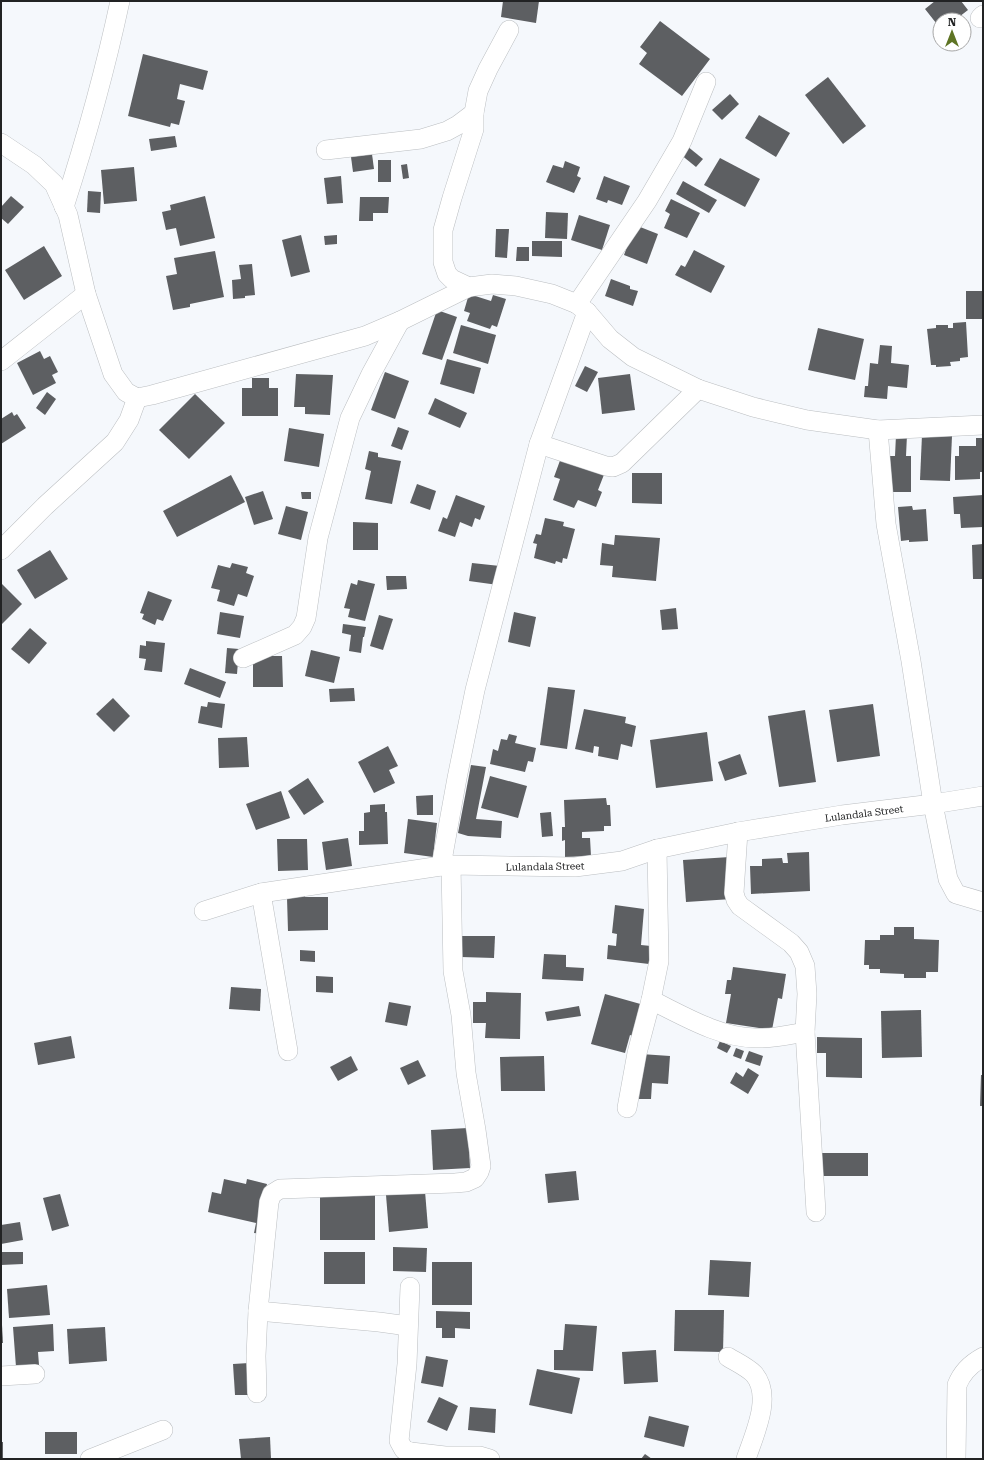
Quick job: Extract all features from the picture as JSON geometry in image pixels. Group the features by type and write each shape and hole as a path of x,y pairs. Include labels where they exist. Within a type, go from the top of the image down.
{"street":[{"path":"64,207 86,136 109,52 120,1"},
{"path":"469,287 452,279 447,274 443,262 443,230 474,129 474,113 478,91 509,30"},
{"path":"257,1394 256,1356 258,1311 269,1202 272,1194 280,1189 466,1182 474,1178 479,1172 481,1166 466,1073 461,1015 453,971 446,866 457,778 476,690 539,444 582,308 682,141 706,82"},
{"path":"326,150 421,139 446,131 458,125 474,113"},
{"path":"1,143 34,166 54,184 68,215 86,294 113,374 126,392 137,398 365,336 400,321 469,287 492,284 516,286 552,294 582,308 610,339 633,357 698,389 753,407 806,420 878,430 983,425"},
{"path":"1,361 86,294"},
{"path":"243,658 295,635 302,627 306,618 318,538 350,418 400,321"},
{"path":"539,444 613,467 622,463 698,389"},
{"path":"1,550 44,506 115,442 129,420 137,398"},
{"path":"878,430 886,524 911,660 933,804 948,879 956,894 983,902"},
{"name":"Lulandala Street","path":"204,911 261,893 446,866 575,867 622,861 657,850 738,832 842,815 933,804 983,796"},
{"path":"738,832 734,893 736,900 740,906 791,943 799,952 805,966 805,1032 816,1212"},
{"path":"627,1108 637,1053 651,1000 659,961 657,850"},
{"path":"261,893 288,1050"},
{"path":"651,1000 726,1034 756,1038 779,1037 805,1032"},
{"path":"410,1287 407,1364 399,1441 404,1450 411,1452 445,1456 480,1456 490,1459"},
{"path":"258,1311 408,1326"},
{"path":"728,1357 753,1373 760,1383 763,1397 761,1412 746,1459"},
{"path":"956,1459 957,1385 961,1376 972,1363 983,1357"},
{"path":"1,1376 35,1374"},
{"path":"90,1459 163,1430"}],"building":[{"path":"503,1 539,1 536,23 501,17"},
{"path":"935,1 961,1 968,10 965,12 932,12 932,18 925,9"},
{"path":"660,21 710,59 682,96 639,64 647,53 640,47"},
{"path":"143,54 208,71 203,90 180,84 177,99 185,101 179,125 171,123 170,127 128,116"},
{"path":"828,77 866,126 843,144 805,95"},
{"path":"730,94 739,104 722,120 712,110"},
{"path":"759,115 790,133 776,157 745,138"},
{"path":"175,136 177,147 151,151 149,139"},
{"path":"687,146 703,159 696,167 680,154"},
{"path":"372,154 374,169 353,172 351,157"},
{"path":"720,158 760,179 745,207 704,185"},
{"path":"378,160 391,160 391,182 378,182"},
{"path":"565,161 580,167 577,176 581,178 574,193 546,182 553,165 563,168"},
{"path":"407,164 409,178 403,179 401,165"},
{"path":"134,167 137,201 104,204 101,170"},
{"path":"341,176 343,203 327,204 324,178"},
{"path":"604,176 630,186 622,205 608,200 607,203 596,199"},
{"path":"683,181 717,200 709,213 676,194"},
{"path":"88,191 101,192 100,213 87,212"},
{"path":"11,196 24,207 8,224 1,218 1,207"},
{"path":"205,196 215,238 180,246 176,228 166,230 162,212 171,210 170,205"},
{"path":"360,197 389,197 388,213 373,213 373,221 359,221"},
{"path":"671,199 700,213 687,238 664,228 670,214 665,211"},
{"path":"546,212 568,213 567,239 545,238"},
{"path":"579,215 610,225 602,250 571,240"},
{"path":"635,225 658,234 647,264 624,255"},
{"path":"496,229 509,229 507,258 495,257"},
{"path":"301,235 310,272 291,277 282,240"},
{"path":"337,235 337,244 325,245 324,236"},
{"path":"532,241 562,241 562,257 532,256"},
{"path":"44,246 62,276 24,300 5,270"},
{"path":"517,247 529,247 529,261 516,261"},
{"path":"694,250 725,266 711,293 675,275 681,265 685,267"},
{"path":"215,251 224,297 190,304 190,307 173,310 166,276 177,274 174,258"},
{"path":"252,264 255,295 233,299 232,280 241,279 239,265"},
{"path":"611,279 630,286 630,289 638,291 633,306 605,296"},
{"path":"966,291 983,291 983,319 966,319"},
{"path":"469,294 491,301 493,295 506,299 497,327 492,325 490,329 467,321 470,313 464,311"},
{"path":"437,310 457,317 442,360 422,354"},
{"path":"966,322 968,357 960,358 960,361 950,362 951,366 936,367 936,365 931,365 927,329 936,328 936,325 948,325 948,328 953,328 953,323"},
{"path":"461,325 496,335 488,364 453,353"},
{"path":"818,328 864,339 855,380 808,370"},
{"path":"880,345 892,346 891,363 909,365 907,388 888,386 887,399 864,397 865,386 868,386 870,363 878,364"},
{"path":"40,351 44,359 50,356 58,372 52,375 56,383 33,395 17,363"},
{"path":"447,359 481,368 474,394 440,384"},
{"path":"585,366 598,372 587,392 575,386"},
{"path":"385,372 409,381 395,419 371,410"},
{"path":"296,374 333,375 330,415 305,414 305,407 294,407"},
{"path":"630,374 635,410 602,414 598,378"},
{"path":"252,378 269,378 269,388 278,388 278,416 242,416 242,388 252,388"},
{"path":"47,392 56,399 45,415 36,408"},
{"path":"195,394 225,423 189,459 159,430"},
{"path":"435,398 467,413 460,428 428,414"},
{"path":"12,412 14,416 17,414 26,428 1,444 1,419"},
{"path":"398,427 409,431 402,450 391,446"},
{"path":"289,428 324,434 319,467 284,461"},
{"path":"896,435 907,435 906,456 911,456 911,492 889,492 888,456 895,456"},
{"path":"922,435 952,436 950,481 920,480"},
{"path":"976,438 983,438 983,472 980,472 980,479 955,480 955,456 959,456 959,446 976,446"},
{"path":"369,451 378,453 378,457 401,461 392,504 365,499 371,471 365,469"},
{"path":"562,455 605,472 598,490 602,492 596,507 578,500 574,508 553,500 560,479 554,477"},
{"path":"632,473 662,473 662,504 632,503"},
{"path":"231,475 245,502 177,537 163,511"},
{"path":"417,484 436,491 430,510 410,503"},
{"path":"263,491 273,519 254,525 245,497"},
{"path":"301,492 311,492 311,499 302,499"},
{"path":"456,495 485,506 480,520 475,518 472,527 460,522 455,537 438,531 443,517 447,519"},
{"path":"983,495 983,527 961,528 960,514 954,514 953,497"},
{"path":"286,506 308,512 301,540 278,534"},
{"path":"912,506 913,510 926,509 928,541 901,541 898,507"},
{"path":"545,518 564,522 563,526 575,529 567,559 563,558 562,563 556,561 555,564 534,558 537,544 533,543 536,534 541,535"},
{"path":"353,522 378,523 378,550 353,550"},
{"path":"615,535 660,538 656,581 612,577 613,566 600,565 602,543 614,545"},
{"path":"983,544 983,579 973,579 972,545"},
{"path":"50,550 68,579 35,599 17,570"},
{"path":"232,563 248,567 246,573 254,576 247,597 238,594 234,606 217,601 220,590 211,588 218,565 230,568"},
{"path":"472,563 500,566 498,585 469,581"},
{"path":"386,576 406,576 407,589 387,590"},
{"path":"358,580 375,584 365,621 348,617 350,609 344,608 351,583 357,585"},
{"path":"1,583 22,604 1,625"},
{"path":"148,591 172,600 163,621 157,619 155,625 142,619 144,614 140,613"},
{"path":"676,608 678,629 662,630 660,610"},
{"path":"220,612 244,616 240,638 217,634"},
{"path":"514,612 536,617 530,647 508,642"},
{"path":"379,615 393,619 383,650 370,646"},
{"path":"343,624 366,627 361,653 349,651 351,635 342,633"},
{"path":"30,628 47,643 29,664 11,649"},
{"path":"146,641 165,643 162,672 144,670 146,659 139,658 140,645 146,646"},
{"path":"227,648 239,649 237,674 225,673"},
{"path":"311,650 340,657 334,683 305,676"},
{"path":"253,656 282,656 283,687 253,687"},
{"path":"190,668 226,682 220,698 184,684"},
{"path":"548,687 575,690 567,749 540,745"},
{"path":"354,688 355,701 330,702 329,689"},
{"path":"113,698 130,716 114,732 96,714"},
{"path":"208,702 225,704 222,728 198,723 201,706 207,707"},
{"path":"873,704 880,756 837,762 829,710"},
{"path":"584,709 626,717 625,723 636,726 632,747 621,744 618,760 598,756 599,747 594,746 593,753 575,749"},
{"path":"805,710 816,782 779,787 768,716"},
{"path":"707,732 713,781 656,788 650,740"},
{"path":"509,734 517,736 515,743 536,748 533,762 528,761 525,772 490,764 493,749 498,751 501,739 507,740"},
{"path":"247,737 249,767 219,768 218,738"},
{"path":"388,746 398,766 389,770 395,783 374,793 358,762"},
{"path":"740,754 747,774 725,781 718,762"},
{"path":"471,765 486,767 476,819 502,821 501,838 468,836 458,833"},
{"path":"490,776 527,786 518,818 481,808"},
{"path":"308,778 324,802 304,815 288,791"},
{"path":"281,791 290,818 256,830 246,804"},
{"path":"433,795 433,815 417,815 416,796"},
{"path":"606,798 607,805 610,805 611,826 604,826 604,831 582,832 582,838 590,838 591,856 565,857 565,840 562,841 562,827 565,827 564,800"},
{"path":"385,804 385,812 387,812 388,844 359,845 359,831 364,831 364,813 370,812 370,805"},
{"path":"551,812 553,836 542,837 540,813"},
{"path":"408,819 437,823 433,857 404,853"},
{"path":"348,838 352,866 326,870 322,842"},
{"path":"277,839 307,839 308,870 278,871"},
{"path":"809,852 810,891 751,894 750,866 762,866 762,859 782,858 783,863 788,863 787,853"},
{"path":"730,857 732,899 686,902 683,860"},
{"path":"305,890 305,897 328,897 328,930 288,931 287,898"},
{"path":"615,905 644,909 641,945 651,946 649,964 607,959 608,945 616,946 617,934 612,933"},
{"path":"894,927 914,927 914,939 939,940 938,972 926,972 926,978 904,978 904,974 880,973 880,969 869,969 869,965 864,965 865,940 880,940 880,935 894,935"},
{"path":"461,936 495,936 494,958 461,957"},
{"path":"300,950 315,951 315,962 300,961"},
{"path":"544,954 566,955 566,967 584,968 583,981 542,979"},
{"path":"733,967 786,974 782,999 778,998 772,1030 726,1023 731,994 725,994 727,980 731,980"},
{"path":"316,976 333,977 333,993 316,992"},
{"path":"231,987 261,989 260,1011 229,1009"},
{"path":"486,992 521,993 520,1039 485,1038 486,1023 473,1023 473,1002 486,1002"},
{"path":"605,994 644,1005 633,1036 630,1035 625,1053 591,1044"},
{"path":"389,1002 411,1006 407,1026 385,1022"},
{"path":"579,1006 581,1016 547,1021 545,1012"},
{"path":"921,1010 922,1057 882,1058 881,1011"},
{"path":"71,1036 75,1058 38,1065 34,1043"},
{"path":"817,1037 862,1038 862,1078 826,1077 826,1053 817,1053"},
{"path":"720,1041 731,1046 727,1053 717,1048"},
{"path":"736,1048 744,1051 741,1059 733,1056"},
{"path":"749,1051 763,1056 760,1066 745,1061"},
{"path":"641,1054 670,1056 668,1084 652,1083 651,1099 639,1099"},
{"path":"351,1056 358,1070 338,1081 330,1067"},
{"path":"544,1056 545,1091 501,1091 500,1057"},
{"path":"418,1060 426,1076 408,1085 400,1068"},
{"path":"748,1068 759,1075 748,1094 730,1083 736,1072 743,1077"},
{"path":"981,1075 983,1075 983,1106 980,1106"},
{"path":"468,1128 470,1168 433,1170 431,1130"},
{"path":"822,1153 868,1153 868,1176 822,1176"},
{"path":"576,1171 579,1200 548,1203 545,1174"},
{"path":"224,1179 246,1184 247,1179 267,1184 260,1219 263,1234 254,1233 256,1223 208,1212 212,1192 221,1194"},
{"path":"425,1191 428,1228 389,1232 386,1195"},
{"path":"60,1194 69,1226 52,1231 43,1198"},
{"path":"320,1194 375,1194 375,1240 320,1240"},
{"path":"20,1222 23,1240 1,1244 1,1225"},
{"path":"393,1247 427,1248 426,1272 393,1271"},
{"path":"1,1252 23,1252 23,1264 1,1265"},
{"path":"324,1252 365,1252 365,1284 324,1284"},
{"path":"710,1260 751,1262 749,1297 708,1295"},
{"path":"432,1262 472,1262 472,1305 432,1305"},
{"path":"47,1285 50,1315 9,1318 7,1289"},
{"path":"675,1310 724,1310 723,1352 674,1351"},
{"path":"436,1311 470,1312 470,1329 455,1328 455,1338 442,1338 442,1328 436,1328"},
{"path":"53,1324 54,1351 38,1352 39,1365 16,1367 13,1327"},
{"path":"565,1324 597,1326 593,1371 554,1370 554,1350 563,1350"},
{"path":"2,1325 3,1343 1,1343"},
{"path":"105,1327 107,1361 69,1364 67,1329"},
{"path":"656,1350 658,1382 624,1384 622,1352"},
{"path":"426,1356 448,1360 443,1387 421,1383"},
{"path":"249,1363 251,1395 235,1395 233,1364"},
{"path":"537,1369 580,1378 572,1414 529,1405"},
{"path":"439,1397 458,1406 447,1431 427,1422"},
{"path":"470,1407 496,1409 495,1433 468,1430"},
{"path":"649,1416 689,1426 684,1447 644,1437"},
{"path":"45,1432 77,1432 77,1454 45,1454"},
{"path":"270,1437 271,1459 241,1459 239,1439"},
{"path":"1,1442 3,1442 3,1459 1,1459"},
{"path":"645,1454 652,1459 641,1459"}]}
